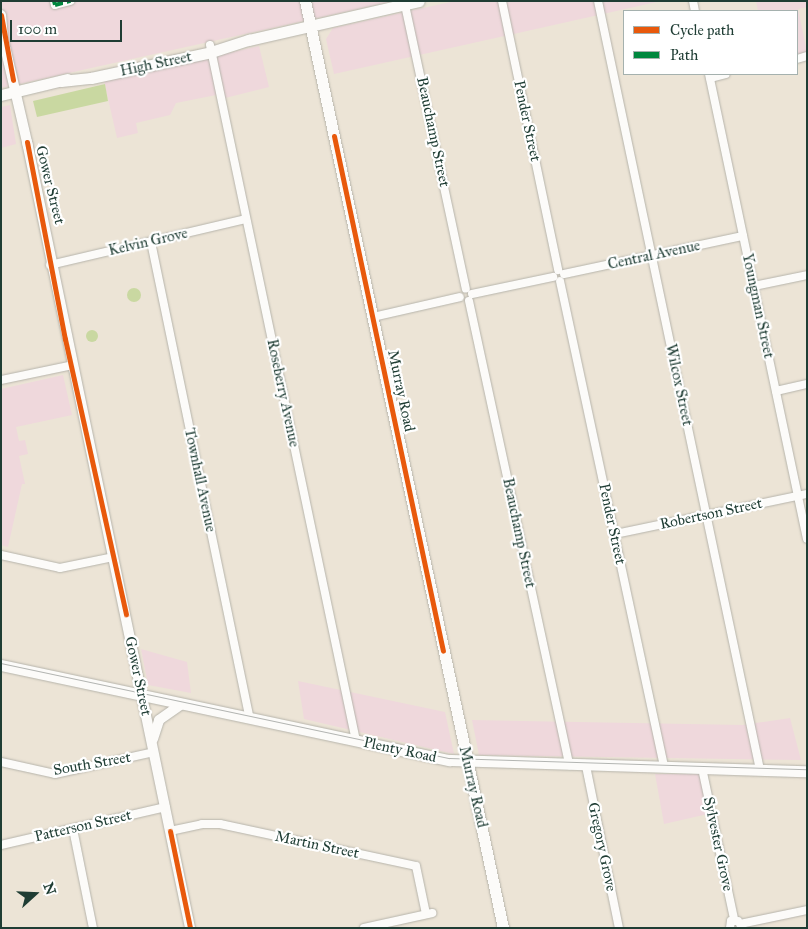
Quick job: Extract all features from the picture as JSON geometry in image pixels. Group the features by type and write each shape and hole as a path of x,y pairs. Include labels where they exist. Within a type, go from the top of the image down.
{"main road":[{"name":"Murray Road","path":"305,1 503,928"},
{"name":"High Street","path":"1,95 61,81 91,78 210,48 419,1"},
{"name":"Plenty Road","path":"1,664 356,741 468,763 807,770"}],"street":[{"path":"54,1 55,5 70,1"},
{"name":"Pender Street","path":"502,1 664,768"},
{"name":"Wilcox Street","path":"598,1 760,770"},
{"name":"Beauchamp Street","path":"405,4 569,765"},
{"name":"Gower Street","path":"1,15 2,36 53,264 190,928"},
{"name":"Roseberry Avenue","path":"210,48 356,741"},
{"name":"Youngman Street","path":"709,76 807,539"},
{"name":"Kelvin Grove","path":"53,264 246,219"},
{"name":"Central Avenue","path":"469,295 743,236"},
{"name":"Townhall Avenue","path":"151,242 250,718"},
{"path":"754,286 807,275"},
{"path":"373,317 469,295"},
{"path":"1,380 73,365"},
{"path":"776,391 807,384"},
{"name":"Robertson Street","path":"614,534 807,494"},
{"path":"1,555 60,568 114,557"},
{"path":"153,749 159,720 182,704"},
{"name":"South Street","path":"1,762 55,774 153,749"},
{"name":"Gregory Grove","path":"586,766 619,928"},
{"name":"Sylvester Grove","path":"702,768 732,925"},
{"name":"Patterson Street","path":"1,844 166,808"},
{"name":"Martin Street","path":"170,831 202,824 220,824 416,866 429,913 364,928"},
{"path":"73,828 93,928"},
{"path":"732,925 807,910"}],"shaded area":[{"path":"1,1 394,1 1,88"},
{"path":"455,1 661,1 334,74 326,39 333,28"},
{"path":"756,1 807,1 807,7 798,9 807,52 798,55 798,10 758,10"},
{"path":"259,46 269,87 225,98 216,95 176,103 170,115 136,123 138,133 117,138 104,81"},
{"path":"10,105 16,144 1,148 1,107"},
{"path":"63,375 72,415 16,427 19,441 25,440 28,454 19,456 25,484 22,484 8,547 1,545 1,389"},
{"path":"141,649 187,662 191,693 148,685"},
{"path":"298,681 445,712 454,754 304,719"},
{"path":"790,718 801,760 479,755 472,720 743,725"},
{"path":"655,774 700,774 708,814 664,824"}],"green space":[{"path":"105,84 108,101 37,117 33,101"},
{"path":"134,288 139,290 141,295 139,300 134,302 129,300 127,295 129,290"},
{"path":"92,330 98,336 92,342 86,336"}],"tram line":[{"path":"1,663 449,758 807,769"}],"marked path":[{"path":"54,1 55,5 70,1"}],"cycle path":[{"path":"1,15 13,80"},
{"path":"334,136 443,651"},
{"path":"27,142 65,339 126,614"},
{"path":"170,831 190,928"}]}
